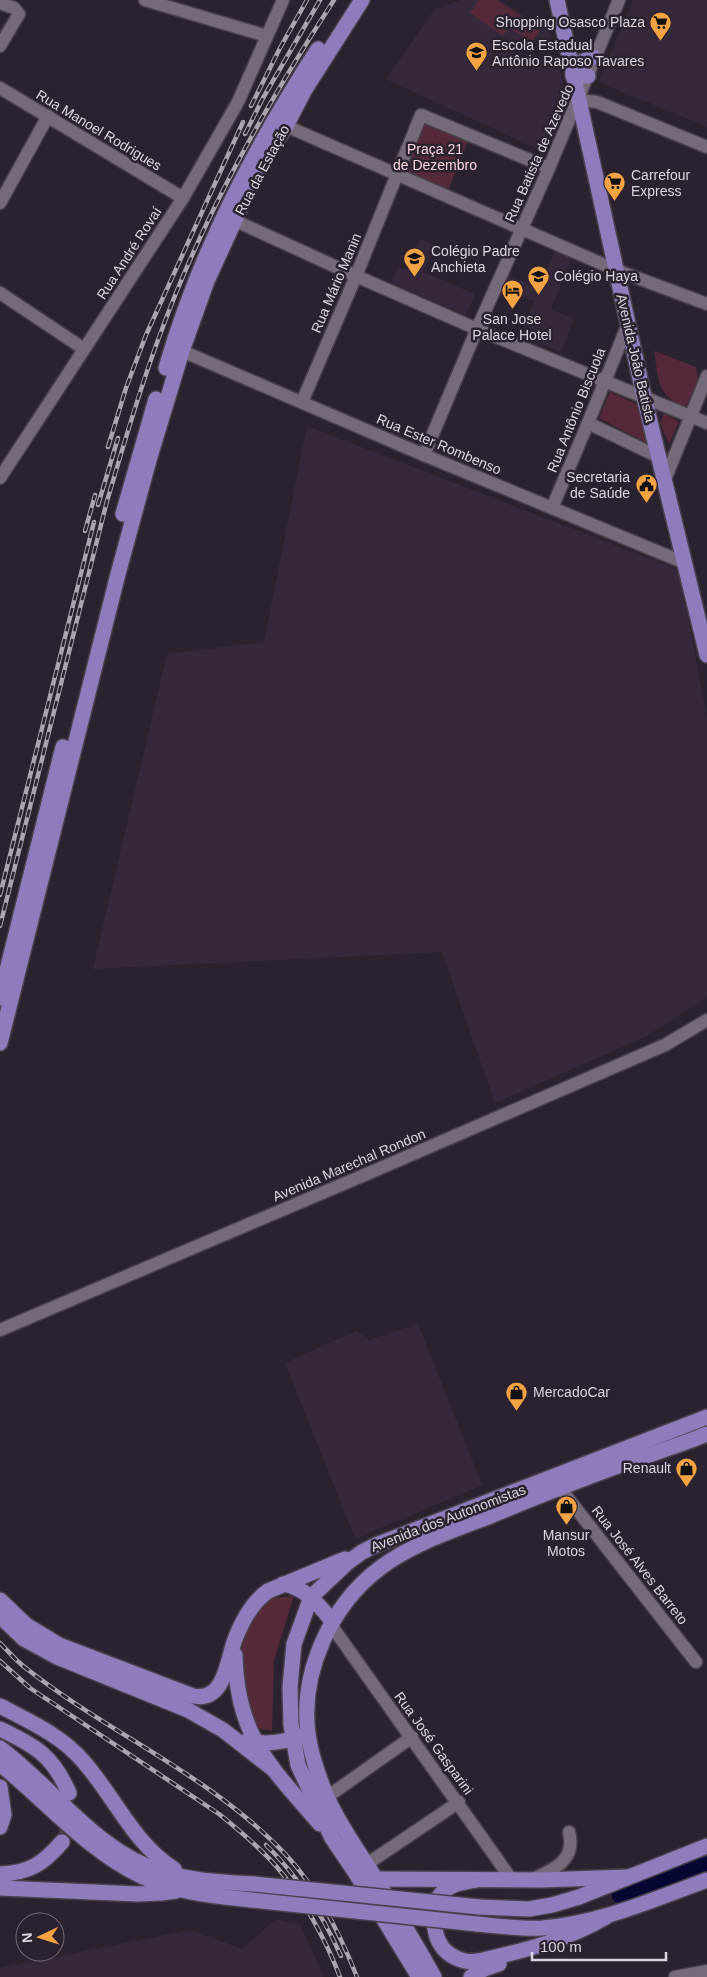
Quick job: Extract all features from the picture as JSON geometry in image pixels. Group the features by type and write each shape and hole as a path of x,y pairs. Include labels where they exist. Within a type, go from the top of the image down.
{"main road":[{"name":"Rua da Estação","path":"177,349 207,281 230,218 270,127 350,0"},
{"name":"Rua da Estação","path":"230,218 286,126 304,91 362,0"},
{"name":"Avenida João Batista","path":"557,0 578,73 578,100 644,397 707,653"},
{"path":"578,73 594,57"},
{"path":"0,998 134,473 177,349"},
{"path":"0,1043 118,574 177,349"},
{"name":"Avenida dos Autonomistas","path":"419,1977 332,1838 298,1765 292,1739 290,1687 294,1644 311,1597 333,1574 362,1552 707,1417"},
{"name":"Avenida dos Autonomistas","path":"434,1977 327,1797 314,1761 308,1733 307,1707 309,1685 315,1662 332,1622 368,1578 402,1553 560,1488 706,1437"},
{"path":"0,1600 26,1625 60,1645 198,1697 210,1694 219,1686 223,1679 234,1641 251,1607 259,1598 268,1591 283,1584 362,1552"},
{"path":"283,1584 294,1586 311,1597 332,1622"},
{"path":"0,1616 24,1638 57,1657 172,1702 223,1730 255,1742 273,1743 308,1733"},
{"path":"234,1641 238,1699 245,1722 273,1770 332,1838"},
{"path":"0,1706 40,1727 75,1752 150,1852 185,1884"},
{"path":"0,1729 38,1748 55,1766 69,1793"},
{"path":"223,1730 273,1770"},
{"path":"0,1748 18,1761 92,1830 117,1850 185,1884"},
{"path":"0,1764 78,1833 143,1877 185,1884 251,1900 477,1924 541,1928 568,1925 606,1917"},
{"path":"0,1787 4,1815 0,1827"},
{"path":"0,1874 22,1872 36,1866 45,1860 62,1842"},
{"path":"0,1888 161,1894 185,1884 254,1884 507,1910 529,1909 579,1897 707,1846"},
{"path":"376,1879 531,1880 628,1877"},
{"path":"476,1880 449,1887 438,1897 435,1904 435,1934 440,1945 454,1957 470,1962 518,1953 580,1931 606,1917 707,1880"},
{"path":"471,1977 484,1969 510,1960 518,1953"}],"street":[{"path":"146,0 268,36"},
{"name":"Rua André Rovaí","path":"0,478 183,198 238,102 283,0"},
{"path":"594,57 619,0"},
{"path":"0,4 14,8 19,14 0,46"},
{"name":"Rua Manoel Rodrigues","path":"0,88 183,198"},
{"path":"578,100 597,102 707,147"},
{"name":"Rua Batista de Azevedo","path":"424,455 477,329 578,100"},
{"path":"396,175 421,115 549,168"},
{"path":"0,203 4,185 48,116"},
{"path":"270,127 286,126 616,270 707,304"},
{"name":"Rua Mário Manin","path":"302,402 356,276 396,175"},
{"path":"230,218 477,329 707,423"},
{"path":"0,293 84,349"},
{"name":"Rua Antônio Biscuola","path":"552,508 628,324"},
{"name":"Rua Ester Rombenso","path":"177,349 424,455 685,563"},
{"path":"664,482 707,376"},
{"path":"588,424 658,457"},
{"name":"Avenida Marechal Rondon","path":"0,1330 665,1045 707,1020"},
{"name":"Rua José Alves Barreto","path":"560,1488 696,1662"},
{"name":"Rua José Gasparini","path":"332,1622 512,1880"},
{"path":"327,1797 412,1737"},
{"path":"366,1864 459,1802"},
{"path":"531,1880 550,1872 562,1863 570,1847 569,1832"},
{"path":"675,1977 707,1971"}],"shaded area":[{"name":"Escola Estadual Antônio Raposo Tavares","path":"460,0 500,0 551,33 552,38 520,45 523,65 557,58 568,103 546,149 540,150 386,79 435,9"},
{"name":"Shopping Osasco Plaza","path":"633,0 707,0 707,127 599,82"},
{"name":"Colégio Padre Anchieta","path":"420,239 434,246 423,272 475,294 466,315 391,283 398,267 407,270"},
{"name":"Colégio Haya","path":"555,250 572,257 551,309 574,319 561,352 521,336 534,301 499,287 504,274 539,288"},
{"path":"307,426 679,570 707,718 707,997 647,1036 495,1103 442,952 93,969 167,654 264,642"},
{"path":"418,1324 482,1485 355,1539 285,1363 356,1331 369,1340"},
{"path":"276,1919 300,1924 324,1977 0,1977 0,1968 30,1962 65,1962 65,1955 191,1930 242,1949"}],"green space":[{"path":"479,0 497,0 541,29 532,42 509,28 503,36 470,13"},
{"name":"Praça 21 de Dezembro","path":"422,123 468,141 448,191 402,173"},
{"path":"654,351 696,367 698,381 685,408 669,397 660,385"},
{"path":"610,392 640,406 650,445 599,418"},
{"path":"664,413 679,422 669,444 660,423"},
{"path":"294,1596 274,1660 272,1731 255,1728 239,1663 244,1633 262,1606 273,1598"}],"waterway":[{"path":"620,1896 707,1864"}],"tunnel":[{"path":"62,1842 70,1818 69,1793"}],"railway":[{"path":"251,106 307,0"},
{"path":"245,134 263,98 320,0"},
{"path":"0,926 107,501 153,353 197,245 238,161 284,80 334,0"},
{"path":"108,447 126,388 146,335 243,122"},
{"path":"98,505 118,438"},
{"path":"85,531 95,495"},
{"path":"0,895 94,522"},
{"path":"0,1643 23,1666 59,1693 195,1780 228,1803 259,1829 288,1857 319,1899 336,1929 357,1977"},
{"path":"0,1661 30,1688 219,1814 256,1845 286,1878 304,1905 328,1948 340,1977"},
{"path":"266,1845 289,1870 309,1897 341,1956"}],"place":[{"name":"Shopping Osasco Plaza","path":"661,41"},
{"name":"Escola Estadual Antônio Raposo Tavares","path":"476,72"},
{"name":"Carrefour Express","path":"615,202"},
{"name":"Colégio Padre Anchieta","path":"415,278"},
{"name":"Colégio Haya","path":"538,295"},
{"name":"San Jose Palace Hotel","path":"512,310"},
{"name":"Secretaria de Saúde","path":"646,504"},
{"name":"MercadoCar","path":"517,1411"},
{"name":"Renault","path":"687,1487"},
{"name":"Mansur Motos","path":"566,1526"}]}
